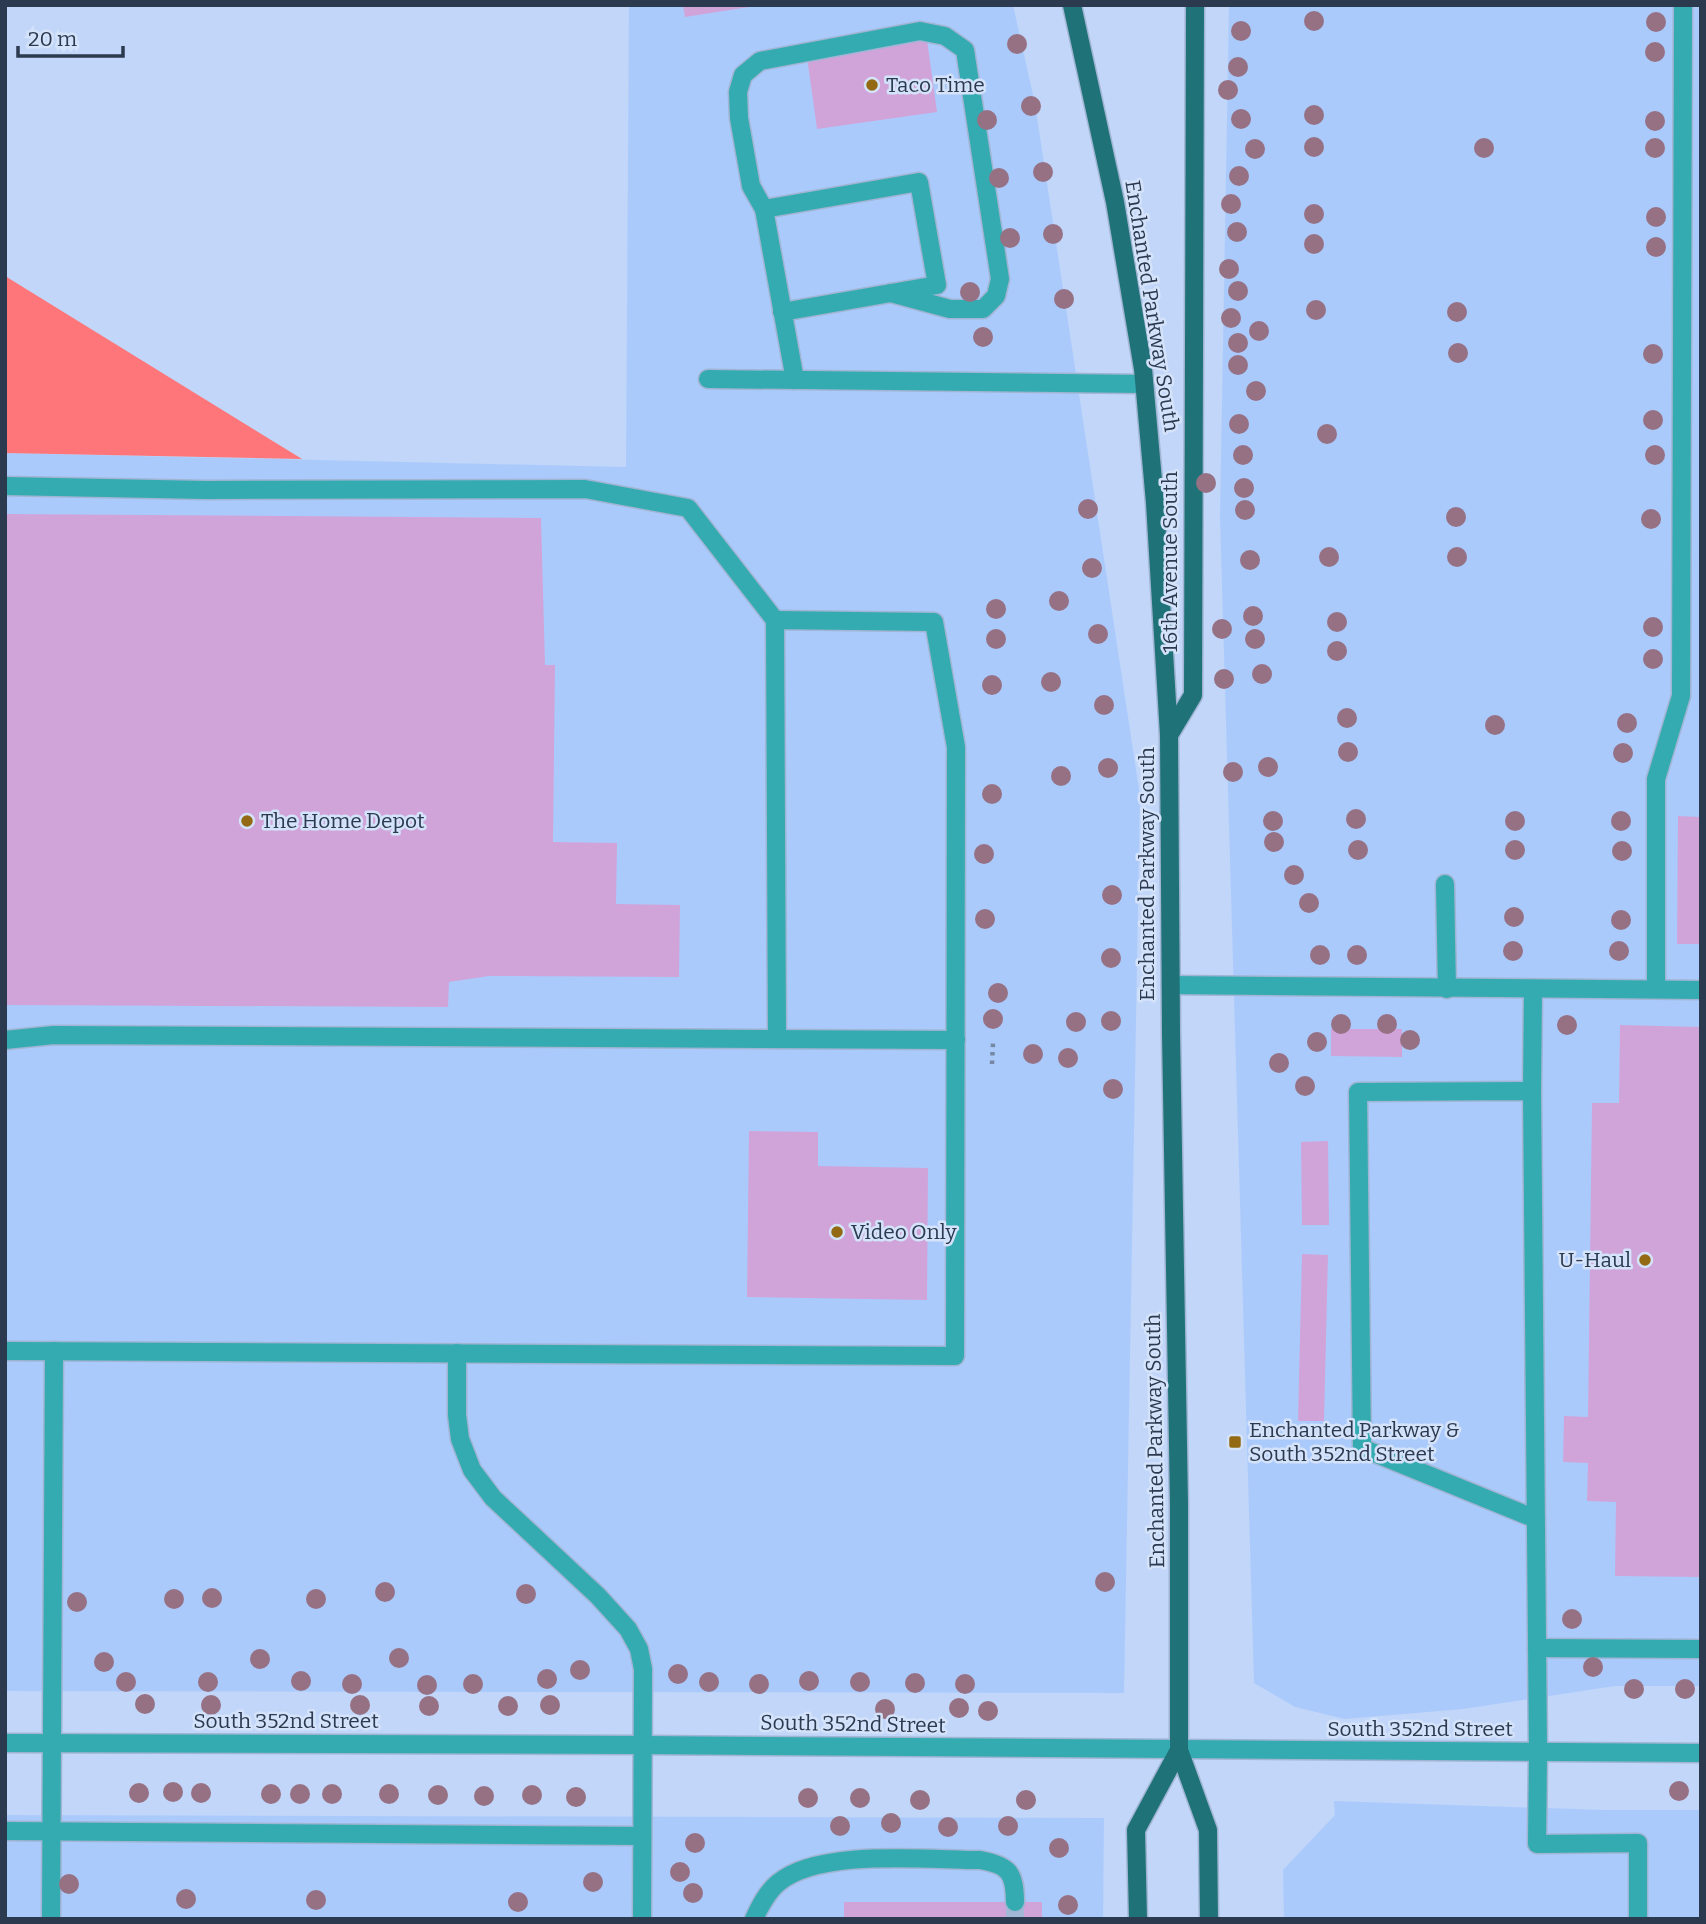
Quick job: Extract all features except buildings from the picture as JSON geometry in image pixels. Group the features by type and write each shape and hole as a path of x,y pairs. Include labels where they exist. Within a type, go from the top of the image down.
{"main road":[{"name":"Enchanted Parkway South","path":"1072,5 1115,201 1144,384 1155,503 1169,735 1180,1504 1179,1750 1208,1830 1209,1919"},
{"name":"16th Avenue South","path":"1169,735 1192,695 1195,5"},
{"name":"Enchanted Parkway South","path":"1138,1919 1136,1830 1179,1750"}],"street":[{"path":"1656,989 1656,779 1681,696 1683,5"},
{"path":"795,380 764,209 751,186 739,118 738,92 743,75 760,61 920,31 945,36 965,50 1000,279 996,296 983,309 950,309 891,293"},
{"path":"764,209 919,182 937,285 782,312"},
{"path":"708,379 1144,384"},
{"path":"5,486 206,490 585,489 688,508 775,620 777,1039"},
{"path":"5,1351 955,1356 956,747 934,622 775,620"},
{"path":"1445,884 1447,989"},
{"path":"1171,985 1701,990"},
{"path":"1533,989 1537,1844 1638,1843 1638,1919"},
{"path":"5,1040 54,1035 956,1040"},
{"path":"1532,1091 1359,1092 1360,1298 1362,1448 1536,1520"},
{"path":"51,1919 54,1351"},
{"path":"457,1353 457,1415 460,1439 472,1470 493,1498 598,1596 628,1629 639,1649 643,1669 642,1919"},
{"path":"1537,1648 1701,1649"},
{"name":"South 352nd Street","path":"5,1744 643,1745 1701,1753"},
{"path":"5,1831 642,1836"},
{"path":"754,1919 770,1892 792,1874 830,1862 856,1859 980,1860 996,1863 1006,1868 1010,1874 1014,1884 1015,1902"}],"path":[{"path":"992,1064 993,1043"}],"shaded area":[{"path":"629,5 1013,5 1035,104 1140,796 1124,1693 5,1691 5,453 626,467"},
{"path":"1229,5 1701,5 1701,1686 1615,1686 1463,1709 1345,1719 1295,1707 1254,1683 1220,516"},
{"path":"5,276 302,459 5,453"},
{"path":"1334,1801 1604,1810 1701,1810 1701,1919 1284,1919 1283,1870 1335,1815"},
{"path":"5,1815 1104,1818 1103,1919 5,1919"}],"tunnel":[{"path":"1015,1902 1015,1919"}],"place":[{"name":"Taco Time","path":"872,85"},
{"name":"The Home Depot","path":"247,821"},
{"name":"Video Only","path":"837,1232"},
{"name":"U-Haul","path":"1645,1260"},
{"name":"Enchanted Parkway & South 352nd Street","path":"1235,1442"}]}
